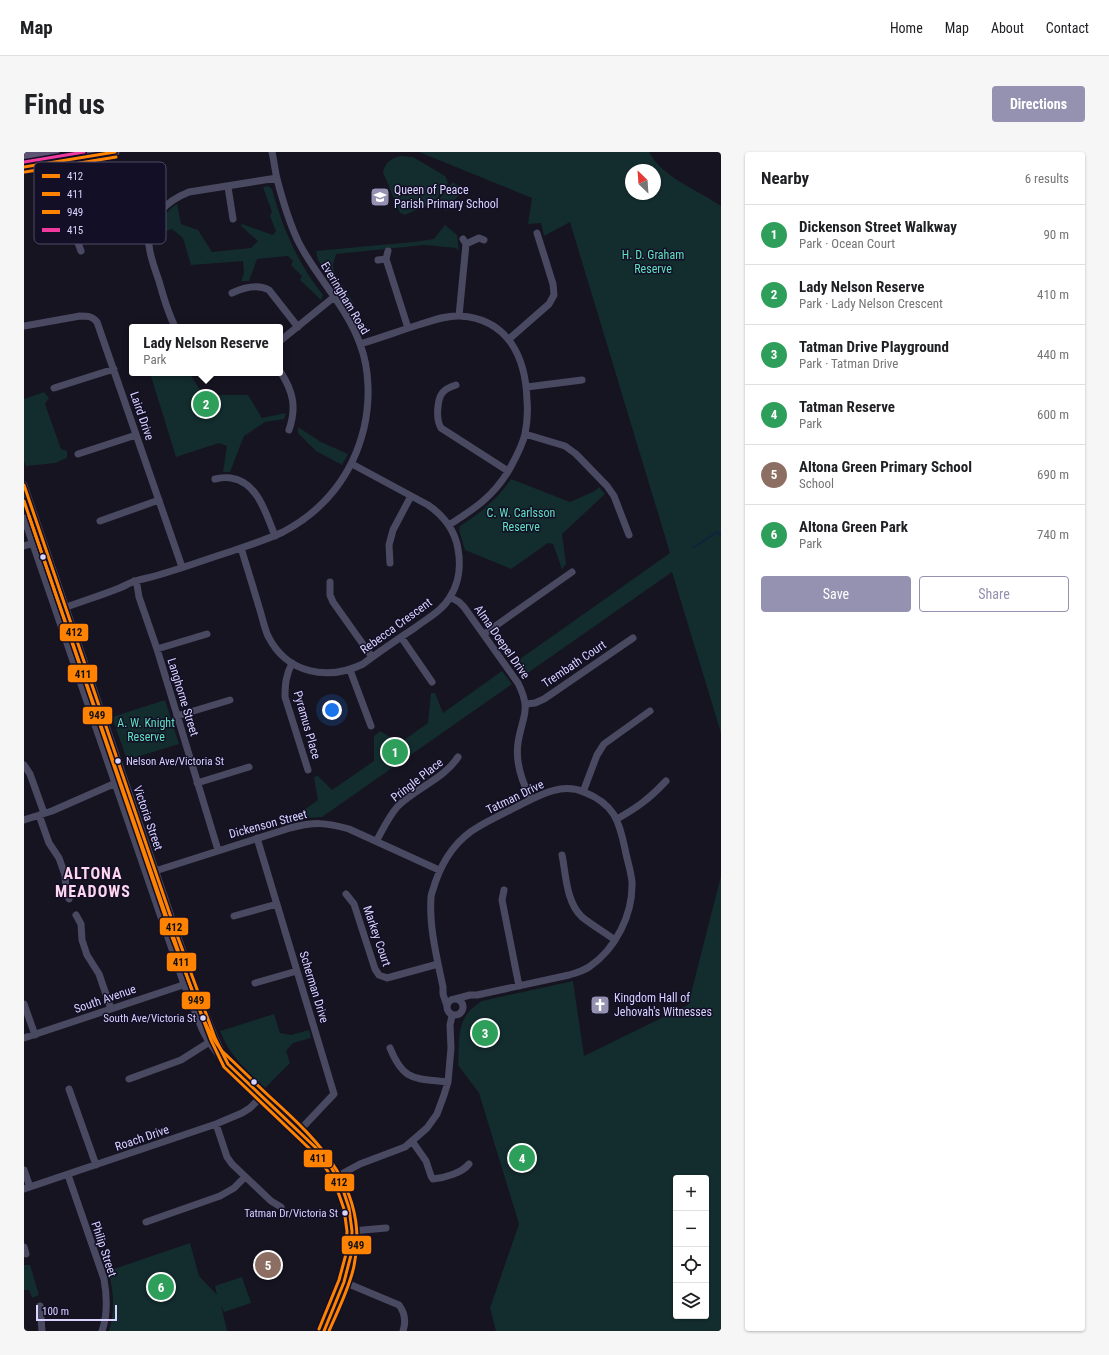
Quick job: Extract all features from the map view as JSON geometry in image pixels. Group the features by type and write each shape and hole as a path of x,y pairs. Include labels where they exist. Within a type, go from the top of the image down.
{"main road":[{"path":"24,157 53,152"},
{"path":"56,162 115,152"},
{"path":"24,167 34,165"}],"street":[{"path":"53,152 56,162"},
{"name":"Everingham Road","path":"56,611 274,536 308,516 323,503 335,489 352,464 366,420 368,388 365,363 360,344 350,322 318,275 298,241 277,178 273,152"},
{"path":"166,205 177,197 189,192 277,178"},
{"path":"228,186 233,219"},
{"path":"509,339 549,304 552,299 553,284 537,233"},
{"path":"459,316 464,241 479,238 484,240"},
{"path":"79,244 81,251"},
{"path":"149,244 169,315 174,324"},
{"path":"388,251 382,260 408,328"},
{"path":"232,293 243,288 263,286 269,290 298,327"},
{"path":"283,339 334,297"},
{"name":"Laird Drive","path":"24,326 80,316 93,317 100,328 182,567"},
{"path":"360,344 440,318 459,316 475,318 497,328 509,339 516,350 522,365 527,387 528,410 525,434 508,471 496,489 482,503 449,525"},
{"path":"54,388 114,369"},
{"path":"283,376 292,396 293,410 288,430"},
{"path":"527,387 582,380"},
{"path":"456,385 446,389 439,398 437,416 440,428 508,471"},
{"path":"78,454 136,434"},
{"path":"525,434 565,446 576,454 607,486 614,496 628,535"},
{"name":"Rebecca Crescent","path":"241,548 268,636 281,654 292,663 310,670 320,673 330,673 350,670 372,657 432,615 450,597 457,579 460,558 457,542 449,525 435,510 352,464"},
{"path":"215,478 230,477 242,481 254,490 262,505 274,536"},
{"name":"Victoria Street","path":"24,485 218,1054 315,1147 331,1167 342,1187 349,1208 352,1231 351,1255 344,1282 324,1331"},
{"path":"390,563 389,545 393,530 411,496"},
{"path":"100,521 159,500"},
{"name":"Victoria Street","path":"24,518 184,984 195,1014 212,1040"},
{"path":"24,546 43,540"},
{"path":"484,634 572,572"},
{"path":"330,582 330,595 333,602 372,657"},
{"name":"Langhorne Street","path":"135,584 157,649 218,850"},
{"name":"Alma Doepel Drive","path":"450,597 464,607 518,683 524,694 526,704 525,715 518,743 518,754 520,774 531,800"},
{"path":"157,649 207,634"},
{"path":"401,637 432,682"},
{"name":"Trembath Court","path":"526,704 535,703 544,699 633,638"},
{"name":"Pyramus Place","path":"292,663 287,673 285,697 308,770"},
{"path":"350,670 371,726"},
{"path":"177,716 230,700"},
{"path":"583,792 597,755 604,744 650,711"},
{"name":"Pringle Place","path":"377,840 390,816 399,806 452,766 458,758"},
{"path":"24,765 30,774 49,843 59,858 65,875 66,890 69,899"},
{"path":"197,783 249,767"},
{"path":"24,820 124,780"},
{"path":"617,819 651,797 666,781"},
{"name":"Tatman Drive","path":"336,1177 360,1164 405,1147 427,1128 437,1114 444,1095 448,1082 451,1048 450,1025 452,1016 443,994 431,921 431,896 439,870 449,854 460,841 477,827 548,792 572,788 602,801 617,819 622,832 632,880 632,895 626,918 615,940 599,959 582,970 569,975 477,995 454,999 447,995 443,987"},
{"name":"Dickenson Street","path":"146,874 218,850 308,823 335,825 349,829 377,840 439,870"},
{"name":"Scherman Drive","path":"257,838 334,1094 299,1131"},
{"path":"562,855 568,888 576,910 615,940"},
{"path":"504,890 502,900 519,986"},
{"name":"Markey Court","path":"346,894 354,904 375,969 379,975 387,978 438,964"},
{"path":"234,916 277,904"},
{"path":"76,915 81,924 82,938 87,956 99,974 111,1009"},
{"path":"255,983 297,970"},
{"name":"South Avenue","path":"24,1038 192,981"},
{"name":"Tatman Drive","path":"462,1004 477,995"},
{"path":"454,999 462,1004 462,1010 460,1013 456,1014 449,1009 448,1003 454,999"},
{"path":"24,1004 34,1035"},
{"name":"Tatman Drive","path":"451,1033 460,1013"},
{"path":"128,1079 181,1060 212,1040"},
{"path":"390,1048 396,1062 403,1072 411,1076 448,1082"},
{"path":"70,1089 96,1166"},
{"name":"Roach Drive","path":"27,1188 96,1166 216,1124 242,1113 250,1108 262,1096"},
{"path":"216,1124 232,1164 271,1201 281,1207"},
{"path":"412,1141 426,1161 433,1179 444,1177 462,1170 469,1164"},
{"path":"24,1170 27,1188"},
{"name":"Philip Street","path":"68,1175 104,1278 107,1309 102,1331"},
{"path":"146,1222 220,1196 234,1188 245,1177"},
{"path":"352,1231 386,1228"},
{"path":"344,1282 399,1305 405,1319 403,1331"},
{"path":"40,1306 42,1331"}],"green space":[{"name":"H. D. Graham Reserve","path":"419,152 649,152 658,164 625,164 625,200 661,200 661,167 682,183 721,206 721,733 672,572 522,677 513,664 670,553 570,222 544,236 541,223 528,224 532,198"},
{"path":"401,156 413,157 445,176 448,182 435,201 405,215 400,213 383,172 389,161"},
{"path":"453,182 463,190 446,211 436,203"},
{"path":"268,186 272,189 292,245 306,271 323,295 321,300 300,280 302,276 291,265 293,261 288,256 257,259 249,281 241,281 244,273 243,261 191,265 183,238 172,229 166,231 166,215 177,204 181,224 198,230 212,252 251,248 258,241 241,226 242,224 273,235 276,231 270,216 272,212 263,187"},
{"path":"445,225 457,235 459,251 456,248 425,245 336,254 333,267 339,281 354,304 349,305 318,260 316,251 434,239"},
{"path":"151,376 191,376 201,391 216,395 248,395 262,418 286,413 284,419 265,422 244,436 230,472 223,472 227,446 219,443 176,457"},
{"path":"44,392 49,398 45,404 61,449 67,451 67,458 55,463 26,466 24,461 24,399"},
{"path":"298,427 321,442 348,454 342,465 316,451 298,433"},
{"name":"C. W. Carlsson Reserve","path":"511,479 570,502 595,491 599,487 605,494 562,534 566,564 562,569 553,544 548,543 511,569 465,550 459,530 460,526 488,505"},
{"path":"502,671 512,684 322,817 305,818 287,822 318,800 314,778 317,775 332,790 374,761 374,736 380,731 400,743 428,723 431,693 435,693 443,713"},
{"name":"A. W. Knight Reserve","path":"165,700 179,744 127,760 112,717"},
{"path":"721,876 721,1331 496,1331 490,1308 519,1224 479,1093 458,1065 459,1037 463,1021 473,1007 482,1001 573,981 584,1056 688,1005"},
{"path":"274,1014 280,1033 291,1035 309,1030 311,1038 293,1043 286,1051 290,1063 265,1088 233,1055 220,1031"},
{"path":"190,1243 199,1276 217,1295 215,1286 242,1277 251,1303 224,1312 221,1305 227,1331 109,1331 113,1301 112,1286 108,1271"},
{"path":"24,1265 30,1265 39,1295 32,1298 29,1290 24,1290"}],"waterway":[{"path":"693,548 717,532 721,535"}],"transit line":[{"name":"415","path":"24,162 84,152"},
{"name":"412","path":"54,162 115,152"},
{"name":"411","path":"86,162 116,157"},
{"name":"412","path":"24,167 34,165"},
{"name":"411","path":"25,172 34,171"},
{"name":"412","path":"24,485 177,935 215,1038 228,1064 315,1147 331,1167 342,1187 349,1208 352,1231 351,1255 344,1282 324,1331"},
{"name":"411","path":"24,501 172,937 211,1040 224,1067 311,1150 327,1170 337,1189 344,1209 347,1231 346,1254 339,1280 319,1329"},
{"name":"949","path":"29,516 189,982 207,1026 222,1051 289,1114 323,1150 337,1170 348,1191 355,1214 357,1239 354,1266 346,1291 329,1331"}],"place":[{"name":"Queen of Peace Parish Primary School","path":"380,197"},
{"name":"Lady Nelson Reserve","path":"206,404"},
{"name":"Dickenson Street Walkway","path":"395,752"},
{"name":"Nelson Ave/Victoria St","path":"118,761"},
{"name":"Kingdom Hall of Jehovah's Witnesses","path":"600,1005"},
{"name":"South Ave/Victoria St","path":"203,1018"},
{"name":"Tatman Drive Playground","path":"485,1033"},
{"name":"Tatman Reserve","path":"522,1158"},
{"name":"Tatman Dr/Victoria St","path":"345,1213"},
{"name":"Altona Green Primary School","path":"268,1265"},
{"name":"Altona Green Park","path":"161,1287"}],"district":[{"name":"ALTONA MEADOWS","path":"93,882"}]}
